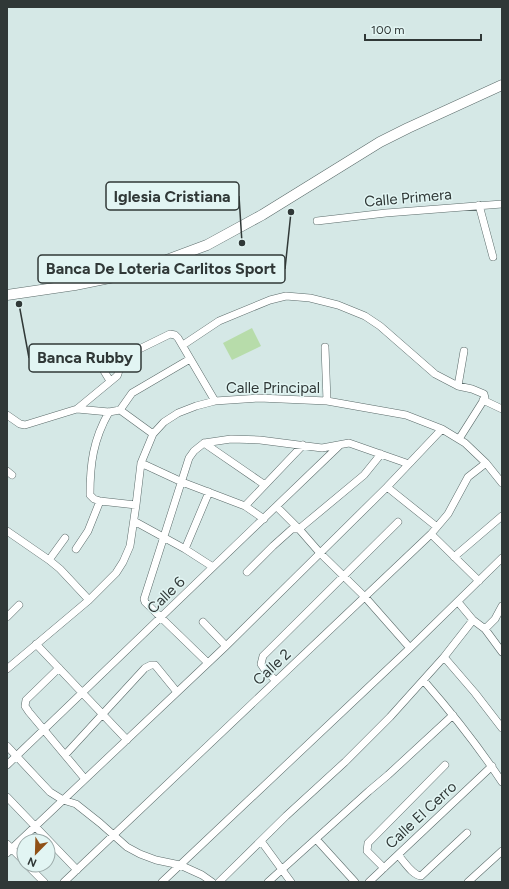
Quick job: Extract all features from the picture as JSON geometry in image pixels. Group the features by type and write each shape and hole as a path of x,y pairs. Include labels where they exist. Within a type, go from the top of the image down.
{"main road":[{"path":"7,295 75,285 129,274 207,245 262,215 380,142 415,124 502,85"}],"street":[{"name":"Calle Primera","path":"317,221 386,213 502,204"},
{"path":"479,205 493,257"},
{"path":"183,345 219,321 252,307 286,296 304,297 338,305 365,316 380,326 435,374 458,386 472,389 484,394 486,397 458,439"},
{"path":"78,409 118,374 118,363 122,358 170,334 177,336 215,401"},
{"path":"325,347 327,401"},
{"path":"458,386 464,351"},
{"path":"95,356 110,381"},
{"path":"7,415 20,424 26,425 78,409 109,412 120,410 132,393 190,359"},
{"name":"Calle Principal","path":"7,669 89,600 116,573 130,546 141,463 153,434 164,422 178,413 196,406 215,401 259,398 327,401 374,408 406,415 442,429 471,448 486,463 502,483"},
{"path":"483,400 502,409"},
{"path":"120,410 153,434"},
{"path":"109,412 102,423 95,442 92,460 90,495 94,499 100,501 136,505"},
{"path":"16,854 8,848 35,826 226,646 387,488 442,429"},
{"path":"208,663 145,602 144,599 189,458 194,451 204,444 231,439 260,440 322,448 349,443 409,464"},
{"path":"204,444 265,485"},
{"name":"Calle 6","path":"7,764 342,444"},
{"path":"245,506 303,446"},
{"path":"247,572 273,546 292,530 299,529 364,475 381,454"},
{"path":"141,463 182,482 245,506 264,519"},
{"name":"Calle 2","path":"64,882 431,534 448,514 468,477 486,463"},
{"path":"387,488 437,527"},
{"path":"185,549 209,492"},
{"path":"76,550 88,531 100,501"},
{"path":"277,507 320,553 365,597 410,648"},
{"path":"454,557 502,516"},
{"path":"134,521 185,549 213,567"},
{"path":"276,681 261,664 263,656 398,522"},
{"path":"7,531 60,569 89,600"},
{"path":"431,534 479,581"},
{"path":"49,560 65,538"},
{"path":"162,882 410,648 502,558"},
{"path":"458,602 474,620 485,629 502,652"},
{"path":"7,617 19,605"},
{"path":"485,629 495,619 502,606"},
{"path":"219,882 373,734 424,681 474,620"},
{"path":"202,622 226,646"},
{"path":"36,644 127,740"},
{"path":"444,657 475,693 502,728"},
{"path":"65,755 145,668 155,665 177,692"},
{"path":"58,668 26,700 25,706 85,779"},
{"path":"424,681 453,715 492,766 502,782"},
{"path":"268,882 453,715"},
{"path":"7,746 50,792 63,800 76,804 127,847 156,860 180,865 202,875 212,882"},
{"path":"384,868 367,851 368,843 445,765"},
{"name":"Calle El Cerro","path":"369,882 492,766"},
{"path":"7,797 77,870"},
{"path":"398,855 417,875 421,876 467,833"},
{"path":"316,839 354,882"},
{"path":"261,841 291,882"},
{"path":"468,882 502,851"},
{"path":"36,873 44,882"}],"green space":[{"path":"252,328 261,346 232,360 223,343"}],"place":[{"name":"Banca De Loteria Carlitos Sport","path":"291,212"},
{"name":"Iglesia Cristiana","path":"242,243"},
{"name":"Banca Rubby","path":"19,304"}]}
